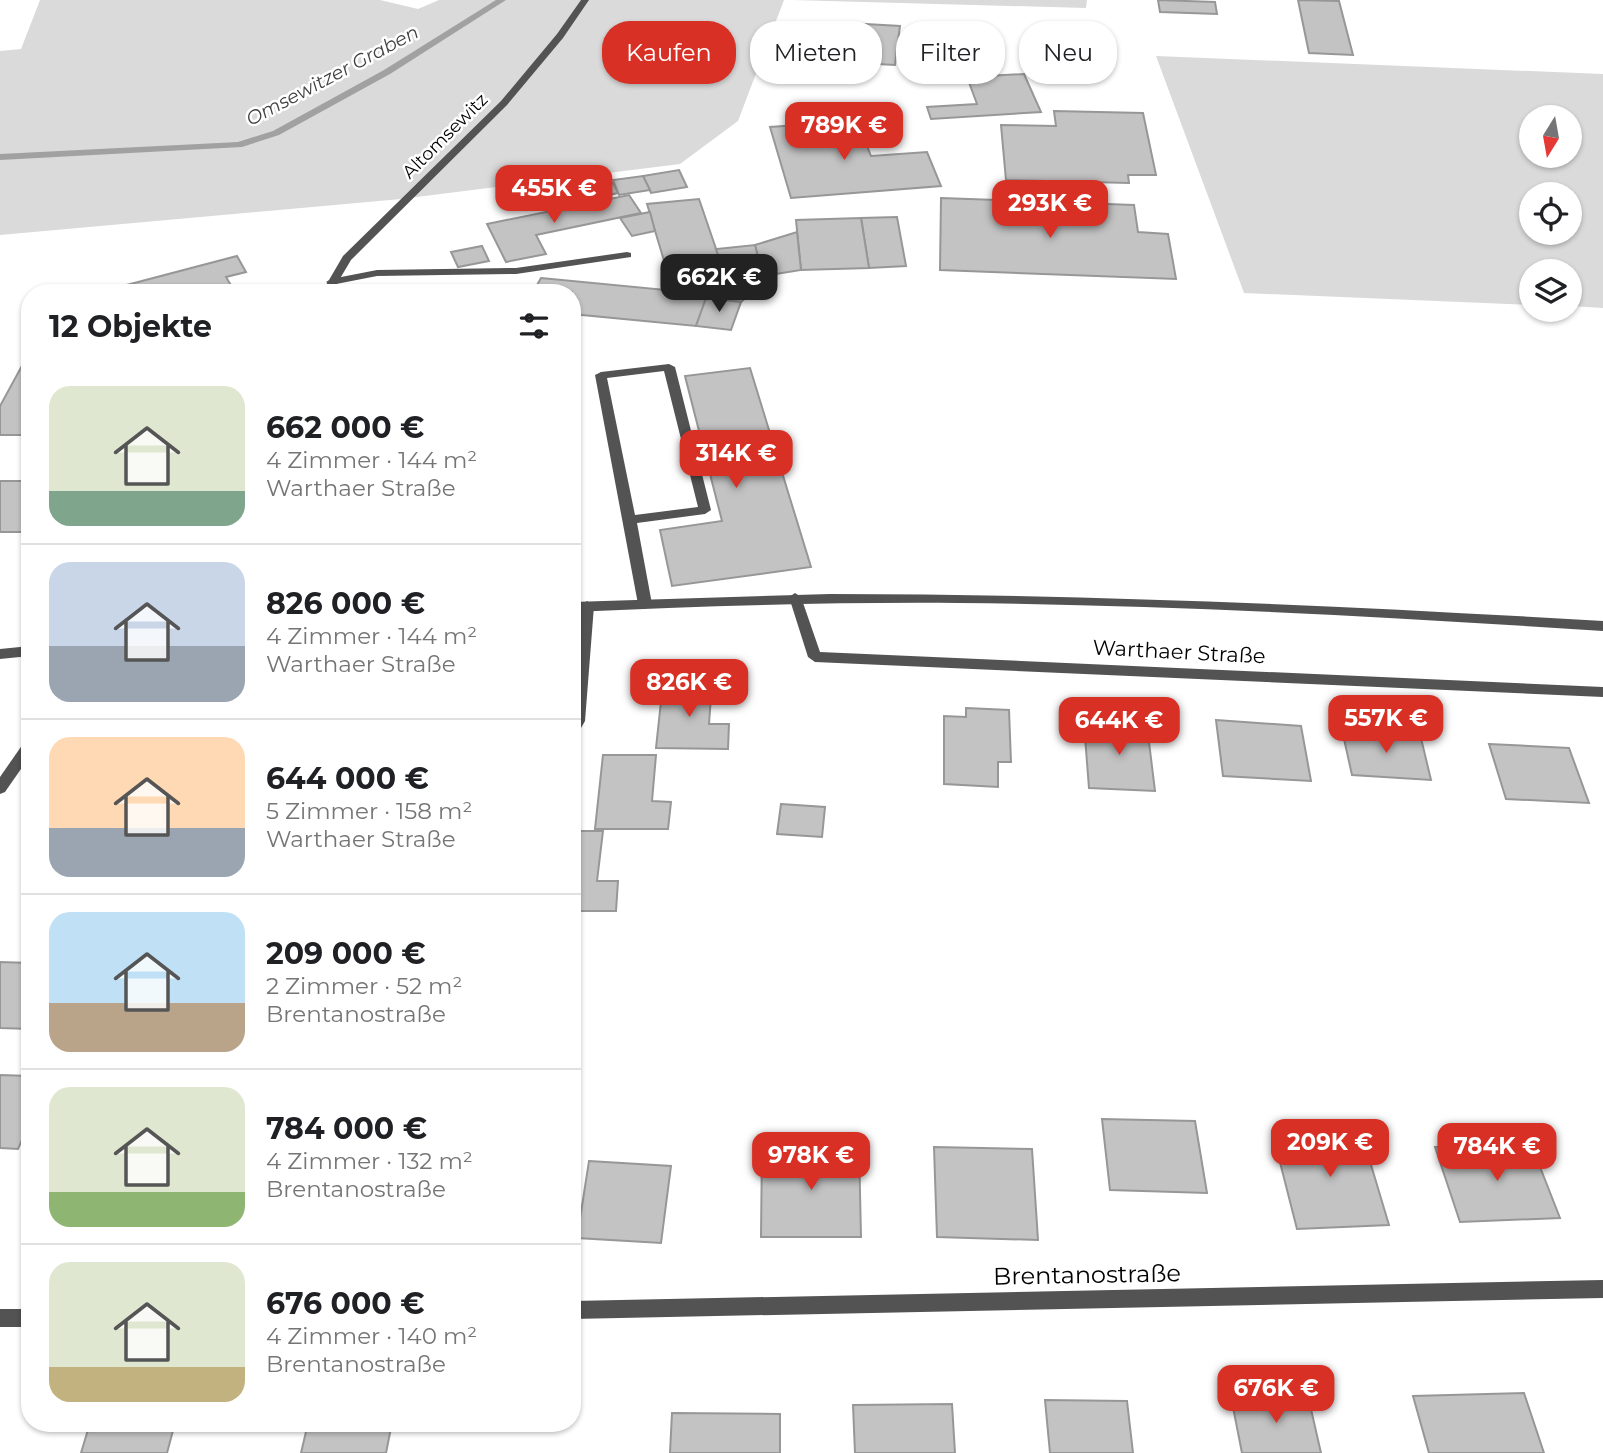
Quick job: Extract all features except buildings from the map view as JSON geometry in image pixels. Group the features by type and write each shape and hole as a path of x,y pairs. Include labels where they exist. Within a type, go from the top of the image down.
{"street":[{"name":"Altomsewitz","path":"331,284 347,258 521,86 548,54 585,0"},
{"path":"339,284 377,273 516,271 627,255"},
{"path":"631,520 705,510 669,367 601,375 631,520 645,604"},
{"path":"581,606 795,597 1165,603 1603,626"},
{"name":"Warthaer Straße","path":"795,597 815,657 1603,692"},
{"path":"581,683 587,606"},
{"path":"0,654 21,652"},
{"path":"0,788 21,758"},
{"name":"Brentanostraße","path":"581,1310 1603,1289"},
{"path":"0,1318 21,1318"}],"shaded area":[{"path":"40,0 380,0 418,9 439,0 784,0 776,21 750,21 752,84 738,121 680,164 401,199 0,235 0,51 21,49"},
{"path":"792,0 1087,0 1086,8"},
{"path":"1156,56 1603,74 1603,308 1582,307 1582,259 1519,259 1519,304 1244,293"}],"waterway":[{"name":"Omsewitzer Graben","path":"0,157 239,145 276,133 387,72 502,0"}]}
